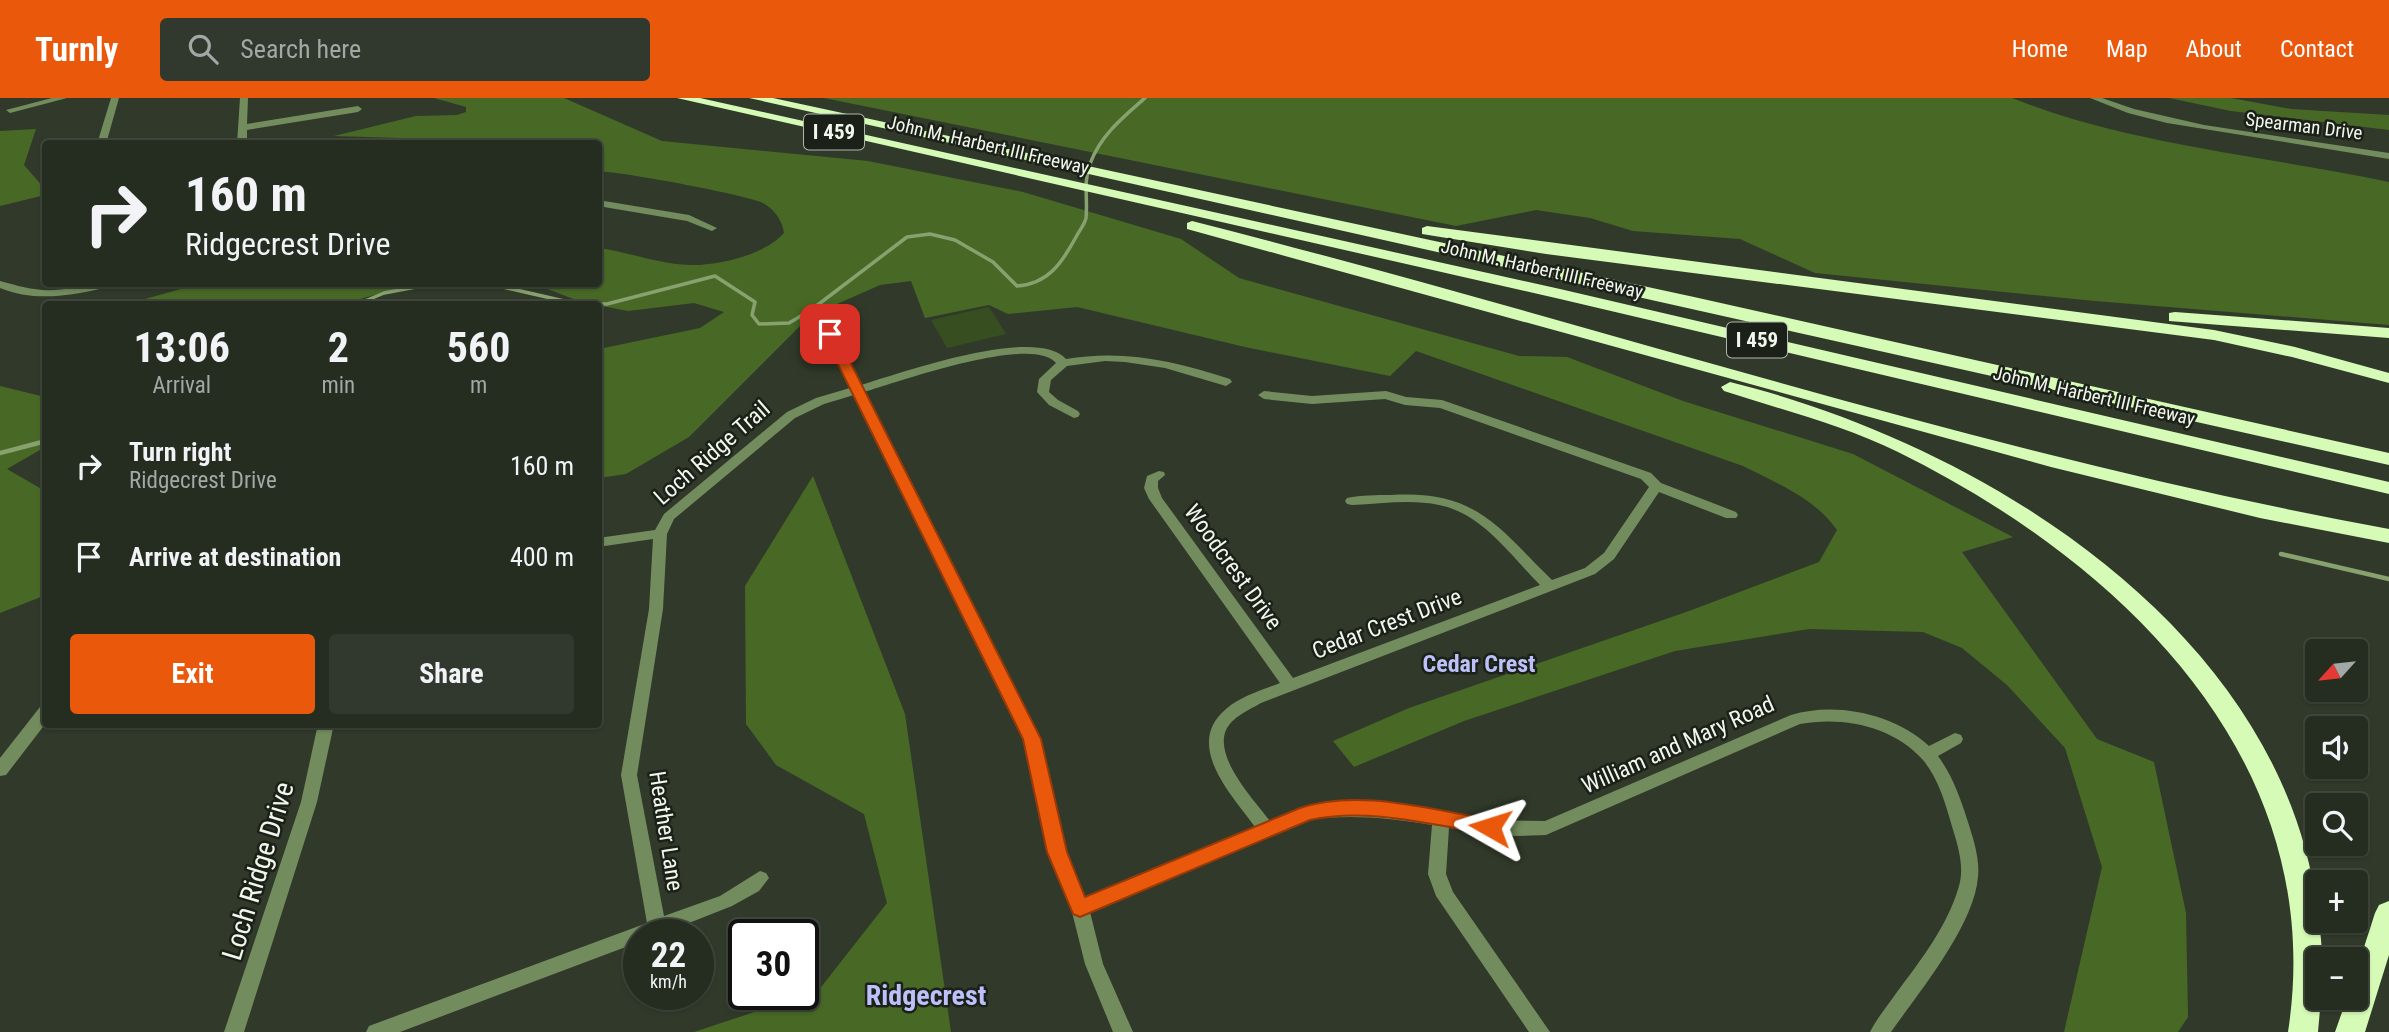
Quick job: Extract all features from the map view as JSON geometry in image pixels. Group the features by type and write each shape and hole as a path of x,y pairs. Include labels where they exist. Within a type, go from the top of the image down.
{"highway":[{"name":"John M. Harbert III Freeway","path":"683,98 1560,294 2389,488"},
{"name":"John M. Harbert III Freeway","path":"755,98 993,150 1124,195 1146,184 1774,320 2389,459"},
{"path":"1146,184 1546,249 2214,335 2295,352 2389,378"},
{"path":"1124,195 1867,432 1983,488 2090,561 2152,618 2195,666 2257,755 2282,816 2298,866 2306,927 2308,1004 2303,1032"},
{"path":"1411,285 2058,463 2260,512 2389,536"},
{"path":"1949,300 2389,333"},
{"path":"2350,1032 2389,914"}],"street":[{"path":"10,110 62,98"},
{"path":"102,140 115,98"},
{"path":"242,140 244,98"},
{"name":"Spearman Drive","path":"2094,98 2140,114 2212,131 2329,144 2389,156"},
{"path":"241,128 358,109"},
{"path":"602,204 689,218 712,228"},
{"path":"0,284 23,292 45,293 87,287"},
{"path":"830,334 1032,739 1057,852 1080,908 1094,964 1123,1032"},
{"name":"Loch Ridge Trail","path":"602,542 660,534 669,517 792,415 856,388 1005,351 1036,350 1056,355 1062,363"},
{"path":"1074,414 1048,399 1042,391 1041,382 1045,375 1062,363 1094,356 1161,363 1226,382"},
{"path":"1264,395 1312,400 1385,395 1405,401 1442,404 1615,464 1646,476 1656,485 1731,515"},
{"name":"Woodcrest Drive","path":"1158,475 1152,479 1151,488 1156,499 1290,685"},
{"name":"Cedar Crest Drive","path":"1267,830 1214,749 1214,736 1223,717 1235,708 1290,685 1590,571 1609,556 1656,485"},
{"path":"1352,500 1418,499 1464,509 1480,519 1549,586"},
{"name":"Heather Lane","path":"655,919 629,775 656,609 660,534"},
{"name":"William and Mary Road","path":"1080,908 1307,813 1372,808 1441,821 1515,829 1546,828 1812,714 1854,717 1894,732 1927,754 1938,768 1954,804 1968,856 1969,884 1957,916 1880,1032"},
{"path":"0,770 42,716"},
{"name":"Loch Ridge Drive","path":"234,1032 309,802 325,728"},
{"path":"1927,754 1955,739"},
{"path":"1441,821 1437,874 1445,895 1540,1032"},
{"name":"Heather Lane","path":"679,919 740,894 760,878"},
{"name":"Heather Lane","path":"376,1032 623,941"}],"green space":[{"path":"434,98 564,98 662,141 868,161 1023,192 1181,239 1239,278 1519,356 1567,357 1683,401 1853,454 2013,537 1962,552 2097,739 2154,762 2186,913 2188,1017 2178,1032 2064,1032 2102,867 2065,748 2007,685 1962,648 1923,632 1809,629 1675,651 1464,721 1354,767 1333,741 1409,708 1689,611 1819,562 1837,530 1818,509 1781,485 1743,466 1416,351 1390,376 1245,347 1077,307 1008,314 989,305 925,318 911,281 880,285 810,316 689,437 626,474 602,478 602,348 700,328 724,312 694,303 628,311 602,306 602,301 578,301 543,287 602,287 602,249 678,264 701,265 740,258 776,241 784,233 782,224 771,209 753,200 709,189 602,172 602,140 334,136 416,116 457,115 466,112 466,107"},
{"path":"824,98 2012,98 2104,128 2151,139 2389,182 2389,325 2095,301 1815,273 1740,239 1633,231 1590,218 1536,210 1456,226"},
{"path":"2169,98 2231,98 2291,109 2389,115 2389,130 2231,111"},
{"path":"36,129 24,165 42,186 42,196 0,206 0,131"},
{"path":"188,287 403,287 353,301 138,301"},
{"path":"989,307 1006,334 947,348 931,320"},
{"path":"0,386 42,396 42,449 7,469 42,489 42,597 0,613"},
{"path":"813,476 905,714 951,1032 694,1032 761,1010 819,1010 819,990 887,903 864,814 776,765 746,724 745,586"}],"waterway":[{"path":"602,304 715,276 755,302 752,315 759,324 789,323 811,310 907,237 930,234 955,240 993,262 1017,286 1037,281 1053,271 1085,220 1087,178 1094,154 1113,128 1145,98"},
{"path":"365,301 384,293 416,287"},
{"path":"503,287 564,301"},
{"path":"0,453 42,442"},
{"path":"2281,554 2389,579"}],"district":[{"name":"Cedar Crest","path":"1479,664"},
{"name":"Ridgecrest","path":"926,995"}],"route":[{"path":"830,334 1032,739 1057,852 1080,908 1307,813 1326,809 1372,808 1490,827"}]}
